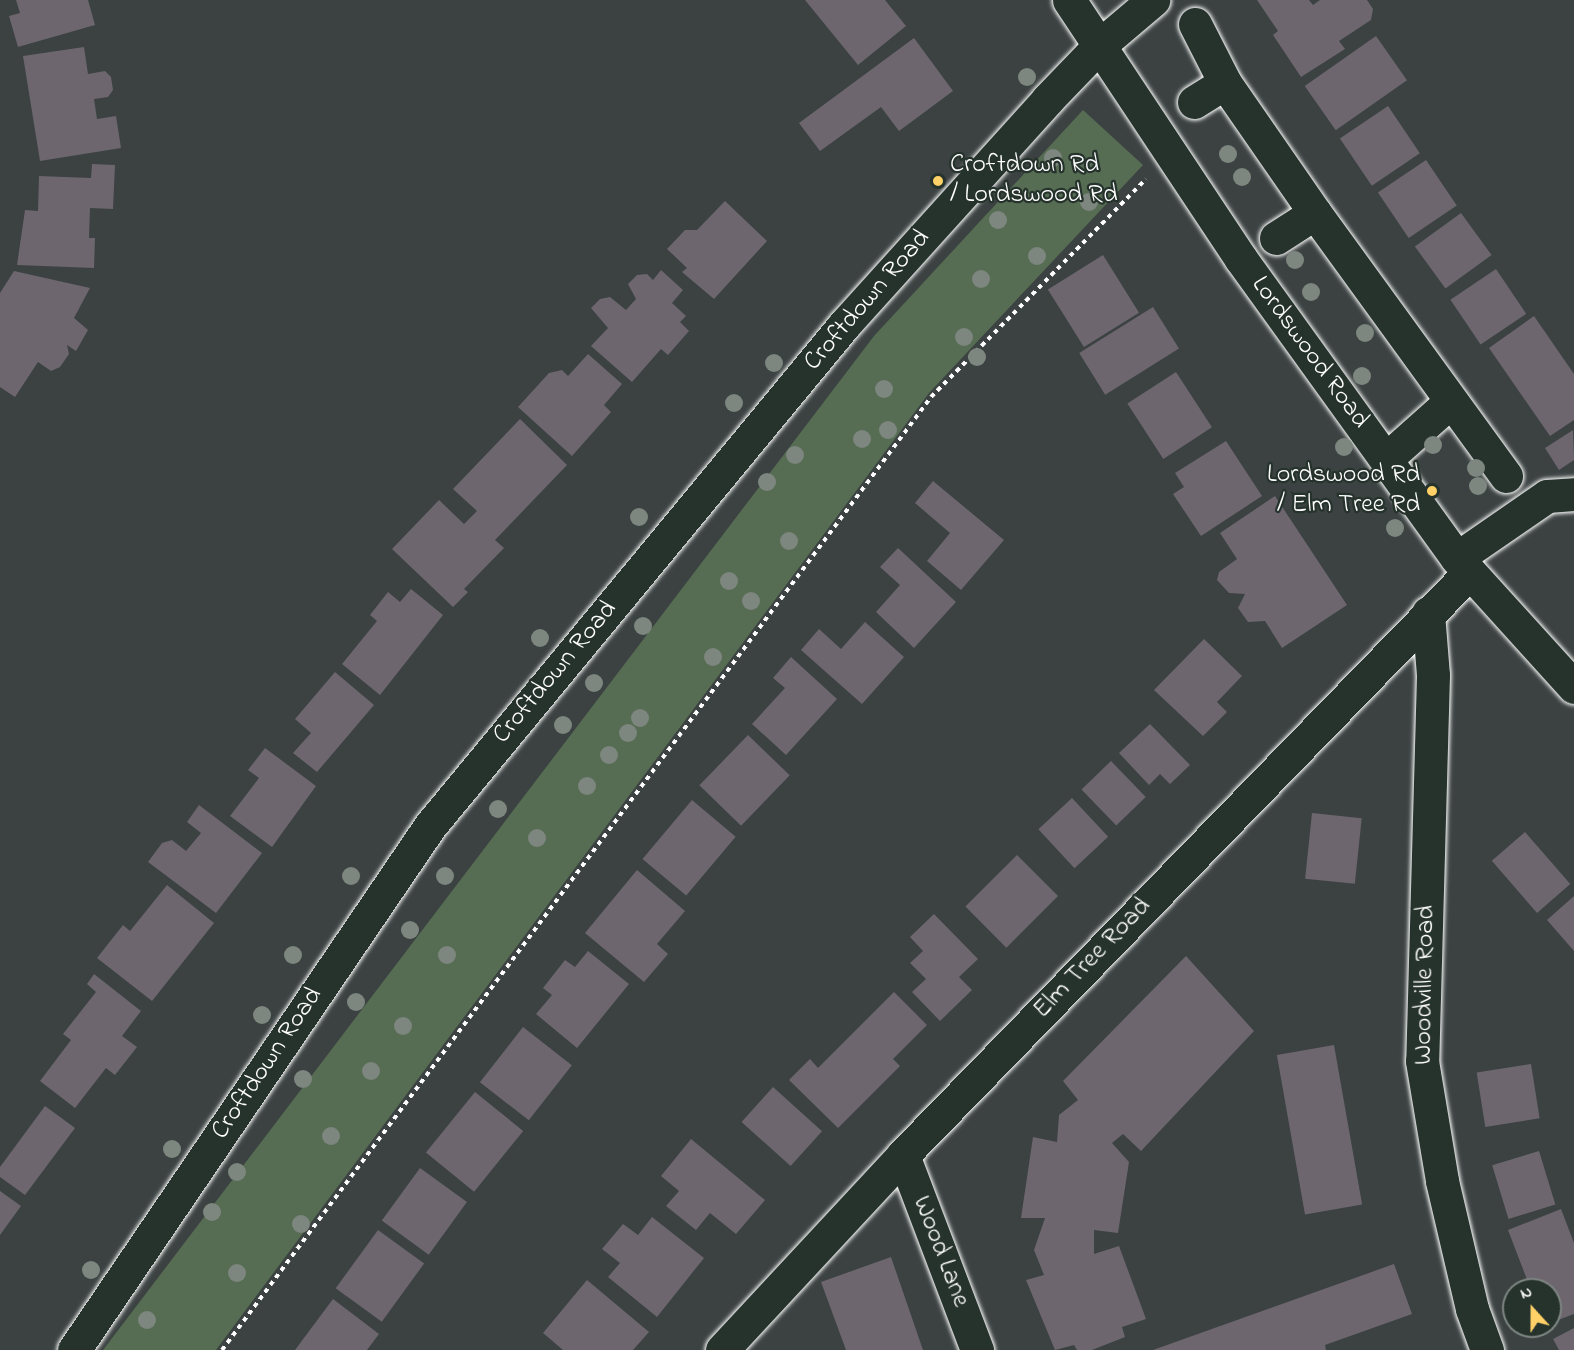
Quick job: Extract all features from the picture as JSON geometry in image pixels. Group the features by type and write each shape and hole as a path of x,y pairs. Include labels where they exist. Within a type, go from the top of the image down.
{"street":[{"name":"Lordswood Road","path":"1069,0 1241,260 1463,565 1574,687"},
{"name":"Croftdown Road","path":"74,1350 430,826 844,325 1100,45 1153,0"},
{"path":"1196,24 1226,83 1315,213 1450,402 1506,476"},
{"path":"1194,102 1226,83"},
{"path":"1276,237 1315,213"},
{"path":"1386,459 1450,402"},
{"name":"Elm Tree Road","path":"722,1350 903,1155 1428,613 1463,565 1547,496 1574,494"},
{"name":"Woodville Road","path":"1428,613 1433,675 1422,1061 1442,1181 1472,1309 1487,1350"},
{"name":"Wood Lane","path":"903,1155 976,1350"}],"path":[{"path":"222,1350 931,397 1171,152"}],"green space":[{"path":"1083,110 1143,165 929,393 216,1350 103,1350 874,336"}],"building":[{"path":"16,0 88,0 95,25 18,47 9,16 20,13"},
{"path":"805,0 885,0 906,26 858,65"},
{"path":"1257,0 1309,0 1313,5 1320,0 1367,0 1373,9 1371,20 1339,41 1345,49 1301,77 1273,35 1278,31"},
{"path":"1376,36 1407,80 1336,130 1305,86"},
{"path":"914,38 953,91 899,131 881,107 820,151 799,123"},
{"path":"84,47 88,74 105,71 111,77 113,90 108,97 94,99 97,119 116,116 121,148 40,161 23,56"},
{"path":"1388,106 1420,153 1372,186 1340,138"},
{"path":"1426,160 1457,206 1409,238 1378,192"},
{"path":"92,164 115,165 113,209 90,208 89,238 95,238 94,268 17,265 25,210 38,211 39,176 91,178"},
{"path":"725,201 767,241 714,299 682,272 687,268 667,249 685,230 697,230"},
{"path":"1461,213 1492,255 1445,289 1415,247"},
{"path":"1103,255 1139,313 1084,347 1048,289"},
{"path":"1496,269 1526,314 1481,345 1450,300"},
{"path":"661,270 683,290 672,303 686,316 680,322 689,331 668,355 661,349 632,382 591,346 608,328 591,308 600,299 610,297 626,310 636,299 628,284 637,275 647,274 653,280"},
{"path":"14,271 90,288 74,318 88,330 76,351 67,345 69,354 60,367 51,371 38,362 15,397 0,387 0,293"},
{"path":"1153,307 1179,349 1105,395 1079,353"},
{"path":"1534,316 1574,374 1574,420 1550,436 1489,348"},
{"path":"588,354 622,384 604,405 611,412 572,456 518,407 549,373 562,370 568,376"},
{"path":"1176,372 1212,427 1163,459 1127,404"},
{"path":"520,419 567,465 495,540 504,548 464,589 468,592 453,607 392,549 439,500 464,524 477,511 453,489"},
{"path":"1573,430 1574,460 1559,470 1545,448"},
{"path":"1226,441 1262,496 1201,536 1173,494 1184,487 1175,473"},
{"path":"933,481 1004,540 961,590 927,561 950,533 915,503"},
{"path":"1275,496 1347,605 1282,648 1265,621 1248,622 1238,608 1245,594 1229,593 1217,580 1219,572 1237,559 1220,533"},
{"path":"898,548 956,602 914,648 876,612 900,585 880,567"},
{"path":"411,589 443,615 380,695 342,664 377,621 370,615 388,592 400,602"},
{"path":"865,622 904,657 862,704 801,650 819,629 841,649"},
{"path":"1204,639 1242,676 1217,702 1227,712 1203,736 1154,690"},
{"path":"791,657 837,699 786,755 752,724 785,688 773,678"},
{"path":"335,672 374,705 317,772 293,753 311,733 295,719"},
{"path":"1150,724 1190,765 1170,784 1160,774 1149,785 1119,753"},
{"path":"748,735 790,775 741,826 699,785"},
{"path":"265,748 316,786 272,847 230,816 259,778 248,770"},
{"path":"1111,761 1146,797 1116,825 1082,789"},
{"path":"1072,798 1108,837 1075,868 1038,829"},
{"path":"692,800 736,837 686,896 643,859"},
{"path":"199,805 262,853 216,913 148,862 162,843 172,840 186,851 201,833 187,822"},
{"path":"1312,813 1362,818 1355,884 1305,879"},
{"path":"1525,832 1570,884 1537,913 1492,861"},
{"path":"1017,855 1058,896 1006,948 965,907"},
{"path":"637,870 685,911 657,944 668,954 644,982 585,933"},
{"path":"167,885 214,923 152,1001 97,958 123,925 130,931"},
{"path":"1574,896 1574,951 1547,920"},
{"path":"934,914 978,959 959,977 972,990 940,1021 912,992 926,979 910,963 923,951 910,937"},
{"path":"588,951 629,984 577,1048 536,1014 552,995 543,988 565,960 575,967"},
{"path":"1186,956 1254,1031 1141,1151 1123,1134 1112,1143 1129,1162 1118,1233 1094,1230 1094,1254 1119,1246 1146,1319 1122,1327 1125,1337 1092,1350 1077,1350 1074,1345 1055,1350 1026,1280 1044,1275 1034,1250 1045,1218 1021,1218 1033,1137 1057,1142 1059,1115 1078,1100 1063,1081"},
{"path":"94,974 141,1011 122,1036 137,1047 115,1075 106,1068 75,1108 40,1081 71,1040 63,1034 96,992 87,984"},
{"path":"894,992 927,1025 893,1059 900,1066 838,1128 789,1080 810,1059 818,1068"},
{"path":"523,1027 572,1065 529,1120 480,1082"},
{"path":"1334,1045 1362,1205 1305,1215 1277,1055"},
{"path":"1531,1064 1540,1118 1485,1127 1477,1073"},
{"path":"773,1087 822,1131 791,1166 742,1122"},
{"path":"475,1092 523,1131 474,1192 426,1153"},
{"path":"45,1106 75,1128 25,1195 0,1177 0,1167"},
{"path":"691,1139 765,1200 736,1234 710,1213 696,1230 666,1206 679,1191 661,1176"},
{"path":"1539,1151 1555,1205 1509,1219 1492,1165"},
{"path":"420,1168 467,1202 429,1255 382,1221"},
{"path":"0,1191 21,1206 0,1235"},
{"path":"1561,1209 1574,1243 1574,1314 1562,1318 1562,1278 1526,1278 1508,1230"},
{"path":"652,1217 704,1258 657,1317 608,1277 620,1263 602,1249 623,1224 638,1235"},
{"path":"378,1230 424,1264 382,1322 336,1288"},
{"path":"891,1257 923,1350 846,1350 821,1282"},
{"path":"1394,1264 1412,1314 1325,1345 1326,1350 1153,1350"},
{"path":"587,1280 649,1332 633,1350 563,1350 543,1333"},
{"path":"333,1299 379,1334 367,1350 295,1350"},
{"path":"1574,1328 1574,1350 1559,1350 1553,1339 1562,1338 1562,1334"}],"place":[{"name":"Croftdown Rd / Lordswood Rd","path":"938,181"},
{"name":"Lordswood Rd / Elm Tree Rd","path":"1432,491"}]}
